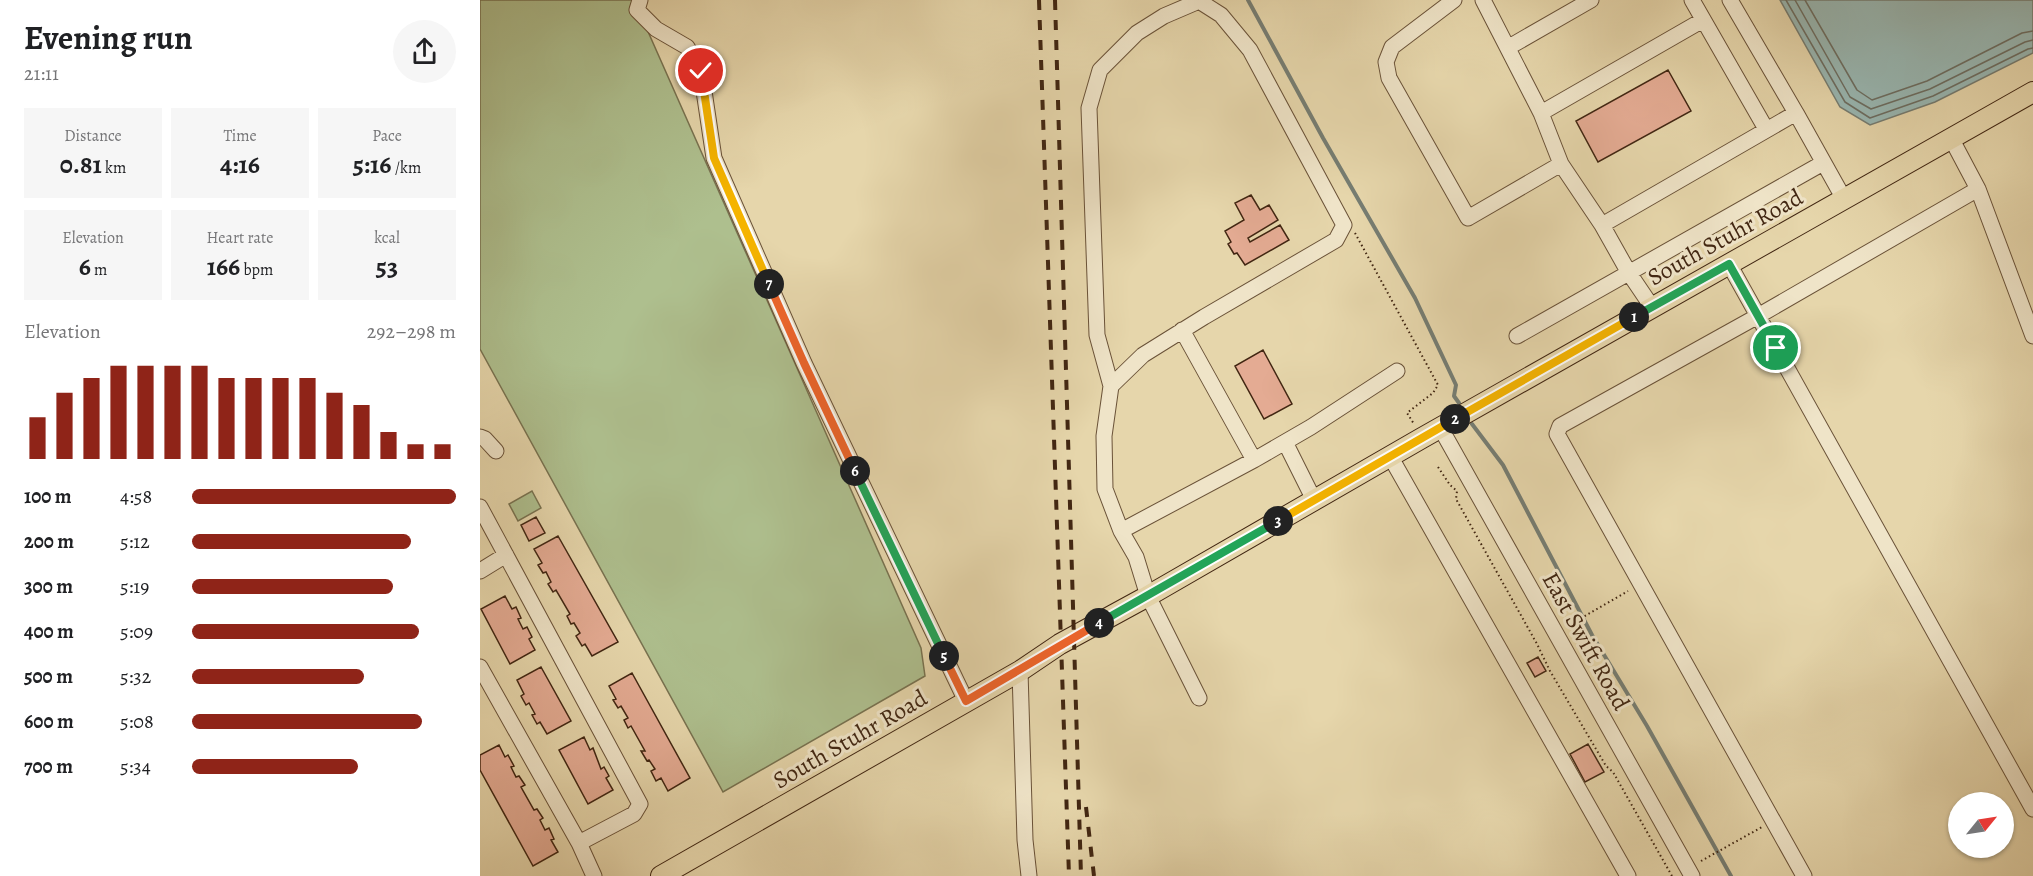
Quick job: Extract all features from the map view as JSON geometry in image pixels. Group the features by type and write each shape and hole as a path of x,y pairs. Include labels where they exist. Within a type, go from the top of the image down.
{"main road":[{"name":"South Stuhr Road","path":"661,876 1020,671 1060,644 2033,92"}],"street":[{"path":"640,0 637,10 656,29 687,47 701,71 714,158 804,363 966,701"},
{"path":"1454,0 1392,47 1386,62 1389,78 1468,218 1560,164"},
{"path":"1483,0 1541,113 1560,164 1602,225 1652,308"},
{"path":"1509,48 1591,0"},
{"path":"1692,0 1766,129"},
{"path":"1731,0 1844,199"},
{"path":"1111,386 1143,355 1336,240 1344,225 1250,50 1221,15 1198,2 1164,16 1137,33 1100,70 1089,108 1097,335 1111,386 1104,436 1105,489 1122,531 1137,557 1148,596 1199,698"},
{"path":"1541,113 1703,20"},
{"path":"1602,225 1796,113"},
{"path":"1951,138 1978,189 2033,336"},
{"path":"1517,336 1824,163"},
{"path":"1804,876 1557,434 1560,426 1758,316 1978,189"},
{"path":"1729,264 2033,809"},
{"path":"1182,330 1254,460"},
{"path":"1122,531 1285,442 1397,371"},
{"name":"East Swift Road","path":"1440,427 1692,876"},
{"path":"480,436 495,451"},
{"path":"1285,442 1314,500"},
{"path":"1390,456 1628,876"},
{"path":"480,507 640,804 634,814 579,843"},
{"path":"480,571 506,555"},
{"path":"480,667 579,843 594,876"},
{"path":"1020,671 1025,840 1029,876"}],"path":[{"path":"1438,467 1457,491 1456,500 1550,671 1606,766 1613,772 1672,876"},
{"path":"1569,626 1630,590"},
{"path":"1701,862 1764,826"}],"green space":[{"path":"480,0 634,0 921,648 925,676 723,792 480,349"},
{"path":"532,491 541,508 518,521 509,504"}],"water":[{"path":"1780,0 2033,0 2033,53 1935,102 1870,125 1840,107"}],"building":[{"path":"1668,70 1691,111 1598,162 1576,121"},
{"path":"1251,195 1260,210 1269,205 1278,220 1248,238 1250,242 1280,225 1289,240 1245,265 1228,244 1231,242 1225,231 1244,220 1235,203"},
{"path":"1263,350 1292,404 1264,419 1235,366"},
{"path":"536,517 545,533 529,541 521,525"},
{"path":"558,536 618,642 592,656 585,644 582,646 576,636 580,633 574,623 571,624 567,616 570,614 556,590 553,592 548,584 551,582 546,572 543,573 538,565 542,563 534,549"},
{"path":"505,596 512,609 516,607 521,618 518,619 523,629 527,627 532,637 529,639 535,650 510,664 481,609"},
{"path":"1538,657 1546,671 1535,677 1527,663"},
{"path":"541,667 571,721 547,734 540,722 537,724 529,703 526,705 521,696 524,694 517,680"},
{"path":"632,673 690,778 668,791 661,778 656,781 651,771 655,769 641,751 645,751 631,726 628,728 624,720 628,718 621,706 618,708 613,700 616,699 609,686"},
{"path":"584,737 590,750 593,748 601,769 604,767 609,776 606,778 613,790 588,804 559,750"},
{"path":"1588,744 1604,772 1585,782 1570,754"},
{"path":"499,745 505,757 508,755 514,766 511,767 516,777 519,776 525,785 521,787 534,810 537,809 543,818 540,820 545,830 549,828 554,839 551,840 558,852 533,866 480,770 480,755"}],"waterway":[{"path":"1248,0 1323,138 1415,298 1456,385 1454,396 1459,403"},
{"path":"1472,424 1503,465 1592,635 1647,726 1731,876"}],"railway":[{"path":"1039,0 1069,876"},
{"path":"1055,0 1081,876"},
{"path":"1086,807 1094,876"}],"route":[{"path":"701,71 714,158 804,363 966,701 1020,671 1060,644 1729,264 1776,348"}]}
